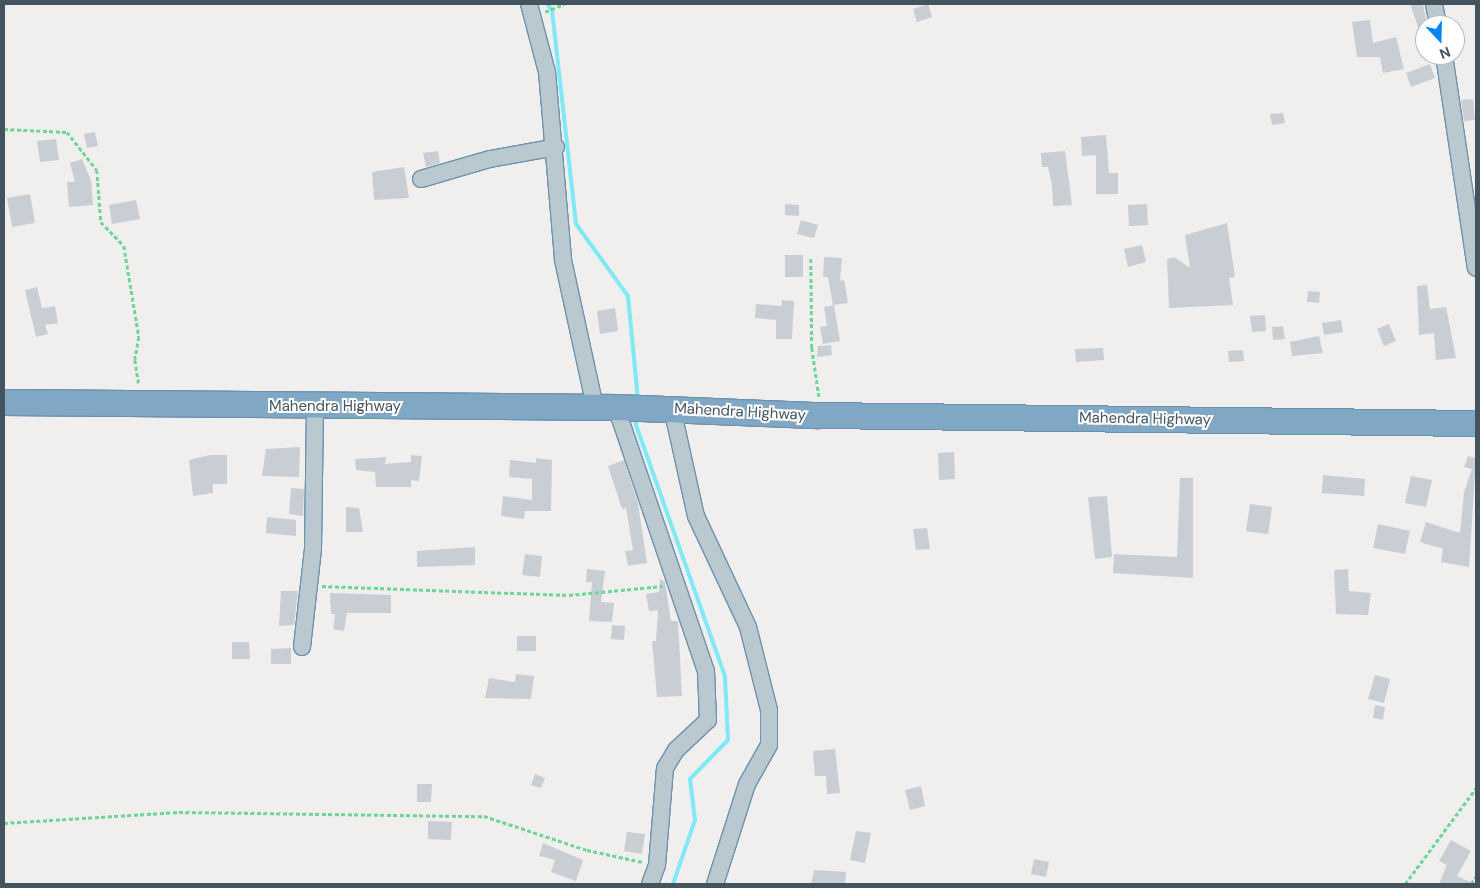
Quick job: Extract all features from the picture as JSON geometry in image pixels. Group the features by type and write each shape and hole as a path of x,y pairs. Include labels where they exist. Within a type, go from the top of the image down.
{"highway":[{"name":"Mahendra Highway","path":"4,402 315,407 613,407 819,415 1476,423"}],"street":[{"path":"530,10 548,72 556,147 563,260 706,671 708,720 676,750 665,768 657,864 650,884"},
{"path":"1446,65 1476,268"},
{"path":"421,179 490,159 556,147"},
{"path":"302,647 309,585 315,407"},
{"path":"667,408 696,516 748,627 769,710 769,745 747,784 715,884"}],"path":[{"path":"530,10 564,4"},
{"path":"4,129 67,132 97,170 101,222 124,246 139,337 136,360 142,404"},
{"path":"811,259 812,348 820,379 819,415"},
{"path":"309,585 569,595 677,584"},
{"path":"1405,884 1476,788"},
{"path":"4,823 180,812 484,816 587,850 657,864"},
{"path":"1471,884 1476,876"}],"building":[{"path":"928,4 932,17 917,22 913,9"},
{"path":"1410,4 1423,4 1425,15 1415,15 1415,18"},
{"path":"1370,20 1373,43 1396,37 1404,69 1383,73 1380,57 1357,57 1352,22"},
{"path":"1430,65 1435,78 1411,87 1406,73"},
{"path":"1473,99 1475,120 1464,121 1461,100"},
{"path":"1283,113 1285,123 1272,125 1270,114"},
{"path":"95,132 98,146 87,148 84,134"},
{"path":"1106,135 1109,173 1118,173 1118,194 1096,194 1096,155 1082,156 1081,137"},
{"path":"56,139 59,160 40,162 37,141"},
{"path":"438,151 440,163 426,167 423,153"},
{"path":"1065,151 1072,205 1053,206 1052,185 1048,167 1042,167 1041,153"},
{"path":"82,159 91,180 93,205 69,207 67,182 75,182 70,163"},
{"path":"404,167 409,198 374,200 372,172"},
{"path":"30,194 35,223 12,227 7,198"},
{"path":"136,200 140,219 112,224 109,205"},
{"path":"785,204 799,205 799,216 785,215"},
{"path":"1147,204 1148,225 1129,226 1128,205"},
{"path":"801,220 818,225 814,238 797,234"},
{"path":"1227,223 1235,277 1229,278 1233,305 1169,308 1167,259 1174,257 1190,268 1185,235"},
{"path":"1142,245 1146,262 1128,267 1124,249"},
{"path":"785,255 803,255 803,277 785,277"},
{"path":"824,257 842,258 840,281 844,280 848,303 833,305 828,277 823,277"},
{"path":"1427,285 1430,309 1446,307 1456,358 1436,360 1434,333 1419,335 1417,286"},
{"path":"37,287 42,308 55,306 58,323 45,325 48,334 36,337 25,290"},
{"path":"1308,291 1320,292 1319,303 1307,302"},
{"path":"782,300 794,301 792,339 776,339 776,320 755,318 756,304 781,306"},
{"path":"834,305 840,341 823,344 820,327 827,326 824,307"},
{"path":"615,308 618,331 600,334 597,311"},
{"path":"1265,315 1266,331 1252,332 1250,316"},
{"path":"1341,320 1343,332 1324,335 1322,323"},
{"path":"1389,324 1396,341 1384,346 1377,329"},
{"path":"1283,326 1285,339 1273,340 1272,327"},
{"path":"1319,336 1323,353 1292,356 1290,342"},
{"path":"831,345 832,355 817,357 818,346"},
{"path":"1103,348 1104,360 1076,362 1075,349"},
{"path":"1243,350 1244,361 1229,362 1228,351"},
{"path":"300,447 299,477 262,476 266,449"},
{"path":"954,452 955,479 939,480 938,453"},
{"path":"210,455 227,455 227,484 213,484 213,493 193,496 189,460"},
{"path":"411,455 422,456 419,481 411,480 411,487 376,487 375,472 356,470 355,459 386,457 385,464 411,462"},
{"path":"1468,456 1476,458 1469,567 1441,562 1443,549 1420,542 1426,522 1460,533 1464,492 1472,469 1464,467"},
{"path":"536,458 552,460 551,511 525,511 524,519 501,516 503,496 532,500 532,479 509,477 510,460 536,463"},
{"path":"624,460 638,503 647,563 628,566 625,551 633,550 626,508 622,509 608,466"},
{"path":"1323,475 1365,479 1364,496 1322,493"},
{"path":"1411,476 1432,480 1426,507 1405,503"},
{"path":"1180,478 1193,478 1193,578 1113,573 1114,554 1177,557"},
{"path":"291,488 304,489 303,516 289,514"},
{"path":"1107,496 1112,557 1095,559 1088,497"},
{"path":"1250,504 1272,507 1268,534 1246,531"},
{"path":"346,507 359,508 363,532 346,532"},
{"path":"267,517 296,520 296,536 266,533"},
{"path":"1378,524 1410,531 1405,554 1373,548"},
{"path":"927,528 930,549 916,550 913,529"},
{"path":"475,547 475,565 417,567 417,551"},
{"path":"525,554 542,556 540,577 522,575"},
{"path":"587,569 605,571 601,602 614,603 612,622 589,621 592,582 586,582"},
{"path":"1348,569 1349,591 1371,593 1368,615 1336,614 1334,570"},
{"path":"660,579 665,582 671,621 678,621 682,696 657,697 652,641 656,641 658,610 649,611 646,594 659,592"},
{"path":"281,591 298,591 294,625 279,626"},
{"path":"330,593 391,595 391,613 347,613 344,631 333,629 335,614 331,614"},
{"path":"612,625 625,626 624,640 611,639"},
{"path":"517,636 536,636 536,651 517,651"},
{"path":"232,642 249,642 250,659 232,659"},
{"path":"291,648 291,664 271,664 271,649"},
{"path":"516,674 534,676 531,699 485,698 489,678 515,682"},
{"path":"1375,675 1390,679 1384,703 1368,699"},
{"path":"1375,705 1385,707 1383,720 1373,718"},
{"path":"835,749 840,793 827,794 826,776 815,776 813,751"},
{"path":"535,774 545,778 541,788 531,785"},
{"path":"417,784 432,784 431,802 417,802"},
{"path":"921,786 925,806 910,810 905,790"},
{"path":"428,821 452,822 451,840 428,839"},
{"path":"856,831 871,833 865,863 850,860"},
{"path":"627,832 645,834 642,854 624,851"},
{"path":"1451,840 1471,851 1457,876 1475,884 1439,884 1447,865 1439,861"},
{"path":"543,843 583,860 576,881 551,872 555,860 539,856"},
{"path":"1034,859 1049,862 1046,877 1031,874"},
{"path":"814,870 846,872 845,884 811,884"}],"waterway":[{"path":"547,4 552,10 576,224 628,296 638,399"},
{"path":"637,416 636,425 725,677 728,740 690,779 695,820 673,884"}]}
